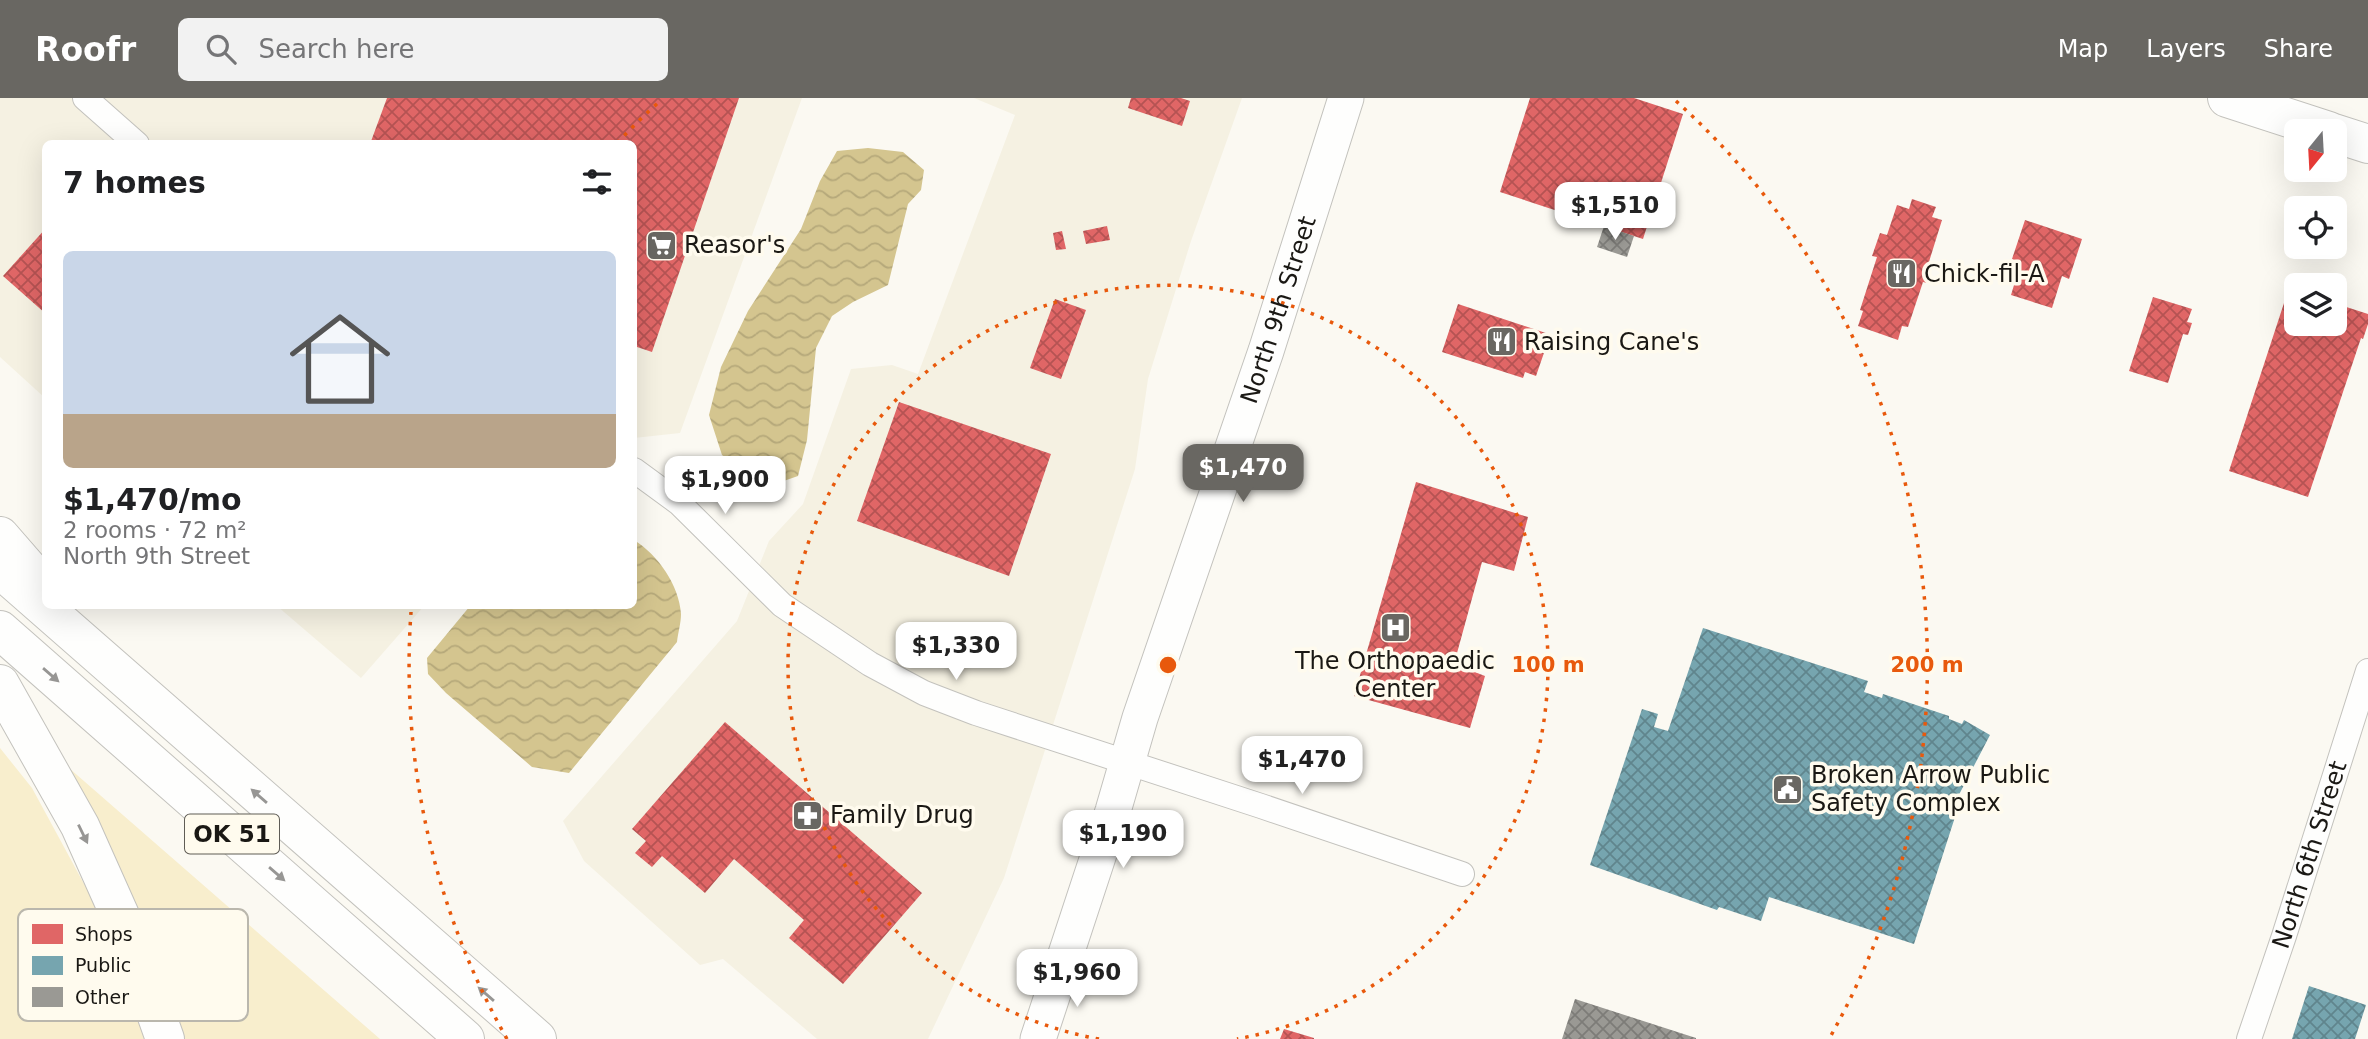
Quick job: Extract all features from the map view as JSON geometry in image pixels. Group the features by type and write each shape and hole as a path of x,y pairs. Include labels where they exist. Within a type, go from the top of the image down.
{"main road":[{"name":"North 9th Street","path":"1038,1039 1145,705 1266,351 1346,98"},
{"path":"2227,98 2292,119"},
{"path":"2347,137 2368,144"},
{"path":"0,536 42,584"},
{"name":"OK 51","path":"0,569 42,606"},
{"name":"OK 51","path":"46,609 537,1039"},
{"path":"63,609 113,668"},
{"name":"OK 51","path":"0,629 465,1039"},
{"path":"0,684 79,826 117,909"},
{"path":"159,1021 165,1039"}],"street":[{"path":"85,98 132,140"},
{"path":"637,472 679,503 782,605 870,664 950,704 1462,874"},
{"name":"North 6th Street","path":"2249,1039 2368,671"}],"shaded area":[{"path":"0,98 802,98 680,433 637,438 637,140 42,140 42,395 0,357"},
{"path":"974,98 1242,98 1191,241 1148,379 1135,469 1004,878 928,1039 817,1039 723,959 700,965 584,861 563,821 737,621 769,541 803,504 851,369 892,365 918,374 1015,115"},
{"path":"280,609 421,609 361,678"},
{"path":"0,748 32,788 97,909 18,909 18,1021 141,1021 144,1039 0,1039"},
{"path":"69,768 231,909 126,909"},
{"path":"248,924 380,1039 178,1039 171,1021 248,1021"}],"water":[{"path":"868,148 903,152 924,170 921,190 908,204 888,285 832,316 816,348 807,440 798,476 775,484 740,468 722,455 709,415 721,367 748,311 801,229 820,181 837,151"},
{"path":"637,542 666,572 679,603 681,614 677,642 569,773 532,767 446,693 428,674 427,658 468,609 637,609"}],"building: Shops":[{"name":"Reasor's","path":"387,98 739,98 652,352 637,347 637,140 371,140"},
{"path":"1131,98 1181,98 1190,101 1182,126 1128,108"},
{"path":"1530,98 1634,98 1683,114 1643,239 1500,192"},
{"name":"Chick-fil-A","path":"1912,199 1936,207 1932,217 1942,220 1928,265 1932,267 1927,283 1923,282 1908,327 1902,326 1898,340 1858,326 1863,311 1860,310 1877,257 1872,256 1880,233 1887,235 1897,205 1909,209"},
{"path":"2025,220 2082,239 2069,279 2062,276 2052,308 2011,295 2021,262 2012,259"},
{"path":"1107,226 1110,240 1086,244 1083,231"},
{"path":"1062,231 1066,249 1056,250 1053,233"},
{"path":"42,232 42,310 3,276"},
{"path":"2153,297 2192,309 2187,322 2192,323 2188,335 2183,334 2168,383 2129,371"},
{"path":"1055,299 1086,310 1061,379 1030,368"},
{"path":"2284,303 2284,336 2347,336 2347,307 2368,314 2368,324 2308,497 2229,471"},
{"name":"Raising Cane's","path":"1458,304 1558,337 1553,350 1546,347 1536,376 1525,372 1523,378 1442,352"},
{"path":"899,402 1051,454 1009,576 857,521"},
{"path":"1416,482 1528,517 1514,571 1482,562 1454,664 1485,676 1470,728 1354,696"},
{"path":"725,722 922,893 843,984 789,938 804,920 734,859 705,893 662,856 652,867 635,853 646,841 632,829"},
{"path":"1284,1029 1314,1038 1314,1039 1280,1039"}],"building: Public":[{"name":"Broken Arrow Public Safety Complex","path":"1703,628 1868,681 1864,692 1882,698 1883,694 1949,716 1949,719 1962,724 1964,720 1990,735 1950,812 1956,814 1914,944 1769,897 1761,921 1719,907 1717,910 1590,865 1642,709 1658,714 1654,727 1668,731"},
{"path":"2309,986 2366,1005 2355,1039 2292,1039"}],"building: Other":[{"path":"1604,226 1634,236 1627,257 1597,247"},
{"path":"1575,999 1696,1038 1696,1039 1562,1039"}],"place":[{"name":"Reasor's","path":"661,245"},
{"name":"Chick-fil-A","path":"1901,274"},
{"name":"Raising Cane's","path":"1501,342"},
{"name":"The Orthopaedic Center","path":"1395,627"},
{"name":"Broken Arrow Public Safety Complex","path":"1788,789"},
{"name":"Family Drug","path":"807,815"}]}
